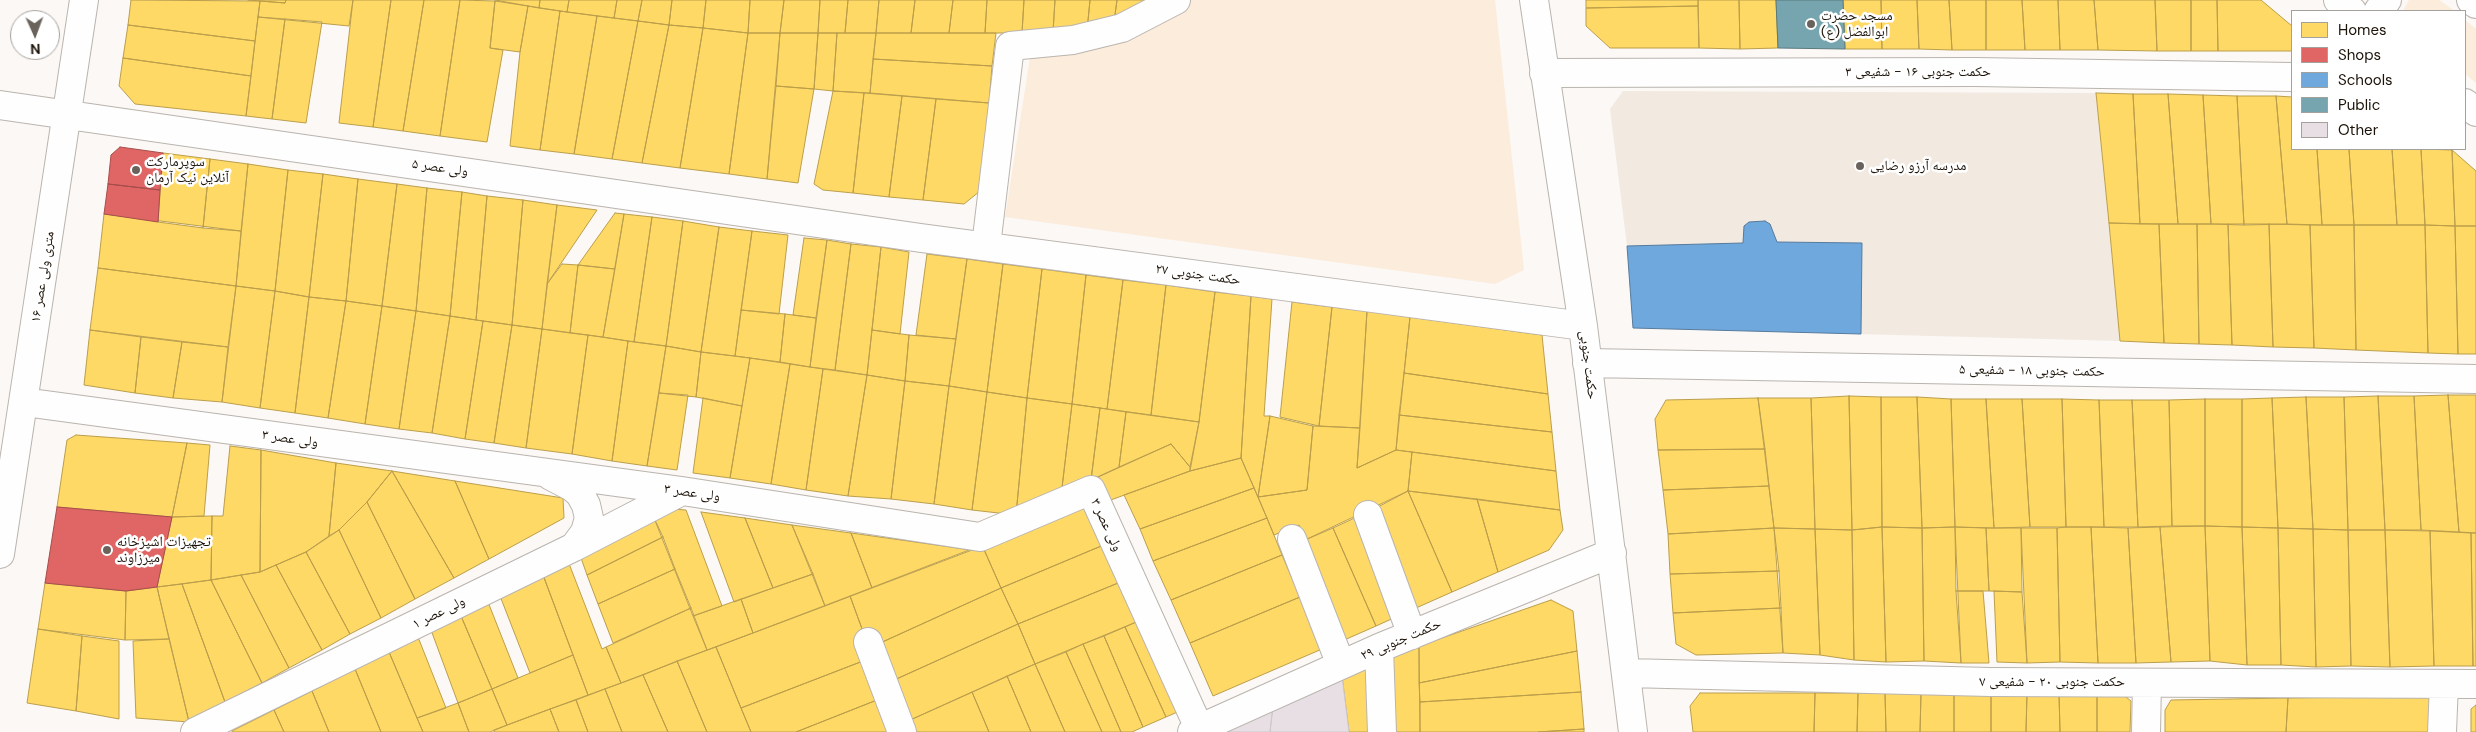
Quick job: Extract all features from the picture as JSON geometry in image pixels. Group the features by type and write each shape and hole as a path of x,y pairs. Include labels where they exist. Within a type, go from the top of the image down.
{"street":[{"name":"۱۶ متری ولی عصر","path":"0,554 84,0"},
{"path":"986,246 1010,46 1073,40 1122,28 1176,0"},
{"name":"حکمت جنوبی","path":"1534,0 1583,326 1633,732"},
{"path":"2338,0 2351,10"},
{"path":"2379,10 2387,0"},
{"path":"2471,0 2476,4"},
{"name":"حکمت جنوبی ۱۶ - شفیعی ۳","path":"1544,73 1975,72 2291,77"},
{"path":"2466,104 2476,112"},
{"name":"ولی عصر ۵","path":"0,105 813,222"},
{"name":"حکمت جنوبی ۲۷","path":"813,222 1583,326"},
{"name":"حکمت جنوبی ۱۸ - شفیعی ۵","path":"1588,363 2476,379"},
{"name":"ولی عصر ۳","path":"24,402 682,491 980,537 1090,490 1196,730"},
{"path":"548,474 572,487 580,494 586,505 589,518 585,532 574,547"},
{"name":"ولی عصر ۱","path":"195,732 574,547 682,491"},
{"path":"1368,515 1412,635"},
{"path":"1292,539 1341,665"},
{"name":"حکمت جنوبی ۲۹","path":"1196,730 1379,648 1612,553"},
{"path":"868,642 902,732"},
{"path":"1379,648 1382,732"},
{"name":"حکمت جنوبی ۲۰ - شفیعی ۷","path":"1627,673 1990,682 2476,684"},
{"path":"2146,732 2147,683"},
{"path":"2442,732 2444,684"}],"shaded area":[{"path":"1150,0 1495,0 1524,270 1495,284 1005,217 1034,32"},
{"path":"2409,0 2439,0 2454,10 2404,10"},
{"path":"2466,21 2476,29 2476,83 2466,75"},
{"name":"مدرسه آرزو رضایی","path":"1623,91 2096,93 2120,341 1633,328 1627,246 1610,109"}],"building: Homes":[{"path":"131,0 260,1 255,41 128,25"},
{"path":"248,0 286,0 285,3"},
{"path":"286,0 353,0 349,26 258,17 260,1 285,3"},
{"path":"353,0 391,0 373,127 339,123"},
{"path":"391,0 424,0 403,131 373,127"},
{"path":"424,0 460,0 440,136 403,131"},
{"path":"460,0 495,1 490,48 503,50 487,142 440,136"},
{"path":"495,0 540,0 539,8"},
{"path":"540,0 569,0 567,12 539,8"},
{"path":"569,0 617,0 614,18 567,12"},
{"path":"617,0 642,0 638,21 614,18"},
{"path":"642,0 672,0 669,25 638,21"},
{"path":"672,0 706,0 703,28 669,25"},
{"path":"706,0 750,0 748,33 703,28"},
{"path":"750,0 784,0 780,33 748,33"},
{"path":"784,0 820,0 818,33 780,33"},
{"path":"820,0 848,0 845,33 818,33"},
{"path":"848,0 879,0 876,33 845,33"},
{"path":"879,0 915,0 911,33 876,33"},
{"path":"915,0 953,0 949,33 911,33"},
{"path":"953,0 987,0 985,33 949,33"},
{"path":"987,0 1024,0 1022,33 985,33"},
{"path":"1024,0 1055,0 1053,32 1022,33"},
{"path":"1055,0 1090,0 1087,31 1053,32"},
{"path":"1090,0 1117,0 1114,22 1087,31"},
{"path":"1117,0 1150,0 1114,22"},
{"path":"1586,0 1698,0 1698,6 1586,8"},
{"path":"1698,0 1739,0 1740,49 1699,48"},
{"path":"1739,0 1776,0 1778,48 1740,49"},
{"path":"1843,0 1881,0 1882,49 1845,49"},
{"path":"1881,0 1917,0 1919,49 1882,49"},
{"path":"1917,0 1949,0 1952,50 1919,49"},
{"path":"1949,0 1986,0 1986,50 1952,50"},
{"path":"1986,0 2022,0 2025,50 1986,50"},
{"path":"2022,0 2058,0 2060,50 2025,50"},
{"path":"2058,0 2094,0 2098,50 2060,50"},
{"path":"2094,0 2155,0 2157,51 2098,50"},
{"path":"2155,0 2191,0 2191,51 2157,51"},
{"path":"2191,0 2217,0 2218,51 2191,51"},
{"path":"2217,0 2261,0 2291,25 2291,51 2218,51"},
{"path":"495,1 528,6 520,52 490,48"},
{"path":"528,6 560,11 540,150 510,146 520,52"},
{"path":"1698,6 1699,48 1610,48 1586,26 1586,8"},
{"path":"560,11 597,16 574,154 540,150"},
{"path":"597,16 638,21 612,159 574,154"},
{"path":"258,17 285,19 272,119 246,116"},
{"path":"285,19 322,22 306,123 272,119"},
{"path":"638,21 669,25 642,163 612,159"},
{"path":"128,25 255,41 251,76 123,58"},
{"path":"669,25 703,28 680,168 642,163"},
{"path":"703,28 748,33 729,174 680,168"},
{"path":"748,33 780,33 767,179 729,174"},
{"path":"780,33 818,33 814,89 776,86"},
{"path":"818,33 837,33 833,91 814,89"},
{"path":"837,33 876,33 870,93 833,91"},
{"path":"876,33 996,33 992,66 873,59"},
{"path":"123,58 251,76 246,116 135,104 119,86"},
{"path":"873,59 992,66 989,103 870,93"},
{"path":"776,86 814,89 798,183 767,179"},
{"path":"833,91 864,93 853,193 823,190 814,184"},
{"path":"864,93 902,96 889,197 853,193"},
{"path":"2096,93 2133,94 2140,224 2109,223"},
{"path":"2133,94 2168,94 2178,224 2140,224"},
{"path":"2168,94 2203,95 2211,224 2178,224"},
{"path":"2203,95 2237,96 2244,225 2211,224"},
{"path":"902,96 936,99 923,200 889,197"},
{"path":"2237,96 2276,96 2287,224 2244,225"},
{"path":"2276,96 2291,97 2291,150 2317,150 2322,225 2287,224"},
{"path":"936,99 989,103 980,191 964,204 923,200"},
{"path":"2317,150 2349,150 2354,225 2322,225"},
{"path":"2349,150 2392,150 2397,225 2354,225"},
{"path":"2392,150 2421,150 2425,225 2397,225"},
{"path":"2421,150 2452,150 2455,226 2425,225"},
{"path":"2452,150 2476,171 2476,226 2455,226"},
{"path":"163,153 210,159 203,228 158,222"},
{"path":"210,159 248,164 241,231 203,228"},
{"path":"248,164 288,170 275,291 236,286"},
{"path":"288,170 323,174 309,297 275,291"},
{"path":"323,174 358,179 346,301 309,297"},
{"path":"358,179 397,184 382,306 346,301"},
{"path":"397,184 427,188 416,311 382,306"},
{"path":"427,188 462,192 450,316 416,311"},
{"path":"462,192 487,196 476,320 450,316"},
{"path":"487,196 523,200 512,325 476,320"},
{"path":"523,200 557,205 542,329 512,325"},
{"path":"557,205 597,210 547,284"},
{"path":"615,213 624,214 615,269 578,265"},
{"path":"104,214 241,231 236,286 98,268"},
{"path":"624,214 652,217 634,342 603,337"},
{"path":"652,217 683,221 666,346 634,342"},
{"path":"683,221 719,227 701,352 666,346"},
{"path":"2109,223 2159,224 2164,343 2120,341"},
{"path":"2159,224 2197,224 2199,344 2164,343"},
{"path":"2197,224 2228,224 2232,345 2199,344"},
{"path":"2228,224 2269,224 2273,347 2232,345"},
{"path":"2269,224 2310,225 2314,348 2273,347"},
{"path":"2310,225 2354,225 2356,350 2314,348"},
{"path":"2354,225 2425,225 2428,353 2356,350"},
{"path":"2425,225 2455,226 2458,354 2428,353"},
{"path":"2455,226 2476,226 2476,354 2458,354"},
{"path":"719,227 752,231 735,356 701,352"},
{"path":"752,231 788,235 779,314 741,310"},
{"path":"804,238 827,240 816,318 793,315"},
{"path":"827,240 851,244 835,370 810,367"},
{"path":"851,244 881,247 867,375 835,370"},
{"path":"881,247 909,252 900,334 872,330"},
{"path":"927,254 967,259 956,339 916,335"},
{"path":"967,259 1003,264 987,392 949,386"},
{"path":"562,264 578,265 570,333 542,329 547,284"},
{"path":"1003,264 1042,269 1027,398 987,392"},
{"path":"578,265 615,269 603,337 570,333"},
{"path":"98,268 236,286 228,347 90,330"},
{"path":"1042,269 1086,275 1072,404 1027,398"},
{"path":"1086,275 1123,280 1107,409 1072,404"},
{"path":"1123,280 1166,285 1151,415 1107,409"},
{"path":"1166,285 1215,292 1199,422 1151,415"},
{"path":"236,286 275,291 260,408 222,402"},
{"path":"275,291 309,297 295,413 260,408"},
{"path":"1215,292 1251,296 1241,458 1190,471 1199,422"},
{"path":"1251,296 1272,299 1264,416 1270,416 1258,497 1241,458"},
{"path":"309,297 346,301 328,418 295,413"},
{"path":"346,301 382,306 365,424 328,418"},
{"path":"1292,302 1332,307 1319,426 1280,417"},
{"path":"382,306 416,311 399,429 365,424"},
{"path":"1332,307 1367,311 1360,428 1319,426"},
{"path":"741,310 785,314 780,362 735,356"},
{"path":"416,311 450,316 432,433 399,429"},
{"path":"1367,311 1410,317 1396,450 1357,468"},
{"path":"785,314 816,318 810,367 780,362"},
{"path":"450,316 483,321 465,439 432,433"},
{"path":"1410,317 1542,335 1548,394 1404,373"},
{"path":"483,321 512,325 494,443 465,439"},
{"path":"512,325 542,329 526,448 494,443"},
{"path":"542,329 588,335 572,454 526,448"},
{"path":"90,330 141,337 135,393 84,385"},
{"path":"872,330 909,335 905,381 867,375"},
{"path":"588,335 628,341 612,461 572,454"},
{"path":"909,335 956,339 949,386 905,381"},
{"path":"141,337 182,342 173,398 135,393"},
{"path":"628,341 666,346 647,466 612,461"},
{"path":"182,342 228,347 222,402 173,398"},
{"path":"666,346 701,352 696,397 659,393"},
{"path":"701,352 750,358 742,406 696,397"},
{"path":"750,358 790,364 771,484 730,478"},
{"path":"790,364 823,369 806,490 771,484"},
{"path":"823,369 867,375 848,496 806,490"},
{"path":"1404,373 1548,394 1552,432 1399,415"},
{"path":"867,375 905,381 891,499 848,496"},
{"path":"905,381 949,386 934,504 891,499"},
{"path":"949,386 987,392 972,510 934,504"},
{"path":"987,392 1027,398 1016,515 972,510"},
{"path":"659,393 688,395 677,470 647,466"},
{"path":"2448,395 2476,395 2476,533 2459,532"},
{"path":"2448,395 2459,532 2421,530 2414,396"},
{"path":"1849,396 1881,397 1882,527 1852,530"},
{"path":"1849,396 1852,530 1815,529 1811,398"},
{"path":"2378,396 2414,396 2421,530 2385,530"},
{"path":"2378,396 2385,530 2348,530 2344,397"},
{"path":"1881,397 1917,397 1922,528 1882,527"},
{"path":"1917,397 1951,399 1955,527 1922,528"},
{"path":"2306,397 2344,397 2348,530 2313,529"},
{"path":"2306,397 2313,529 2278,528 2272,398"},
{"path":"703,398 742,406 730,478 693,473"},
{"path":"1027,398 1072,404 1061,496 1016,515"},
{"path":"1758,398 1811,398 1815,529 1774,528"},
{"path":"1758,398 1765,449 1658,450 1655,419 1666,400"},
{"path":"2272,398 2278,528 2242,527 2242,399"},
{"path":"1951,399 1986,399 1994,528 1955,527"},
{"path":"1986,399 2022,399 2030,527 1994,528"},
{"path":"2022,399 2062,399 2066,527 2030,527"},
{"path":"2062,399 2099,400 2104,527 2066,527"},
{"path":"2205,399 2242,399 2242,527 2205,526"},
{"path":"2205,399 2205,526 2172,526 2169,400"},
{"path":"2099,400 2132,400 2138,527 2104,527"},
{"path":"2132,400 2169,400 2172,526 2138,527"},
{"path":"1072,404 1100,408 1091,480 1061,496"},
{"path":"1100,408 1126,412 1119,467 1091,480"},
{"path":"1126,412 1199,422 1190,467 1171,444 1119,467"},
{"path":"1399,415 1552,432 1556,471 1396,450"},
{"path":"1270,416 1313,426 1307,490 1258,497"},
{"path":"1313,426 1360,428 1357,468 1396,450 1412,452 1408,491 1305,540 1299,525 1274,535 1258,497 1307,490"},
{"path":"76,435 187,443 172,517 57,507 67,440"},
{"path":"187,443 210,445 204,516 172,517"},
{"path":"1171,444 1190,467 1190,471 1108,501 1096,478"},
{"path":"230,446 261,450 260,572 211,580 212,516 223,516"},
{"path":"1765,449 1769,486 1663,490 1658,450"},
{"path":"261,450 336,463 329,536 306,552 260,572"},
{"path":"1412,452 1556,471 1560,510 1408,491"},
{"path":"1241,458 1254,488 1140,529 1124,495 1190,471"},
{"path":"336,463 392,471 367,502 339,530 329,536"},
{"path":"392,471 455,481 489,559 454,578"},
{"path":"392,471 454,578 415,599 367,502"},
{"path":"455,481 563,498 564,518 489,559"},
{"path":"1769,486 1774,528 1668,534 1663,490"},
{"path":"1254,488 1267,518 1153,561 1140,529"},
{"path":"1408,491 1477,499 1498,572 1452,592"},
{"path":"1408,491 1452,592 1416,608 1374,509"},
{"path":"1477,499 1560,510 1563,530 1549,550 1498,572"},
{"path":"1086,500 1106,544 1001,588 982,545"},
{"path":"367,502 415,599 381,618 339,530"},
{"path":"673,509 686,510 722,606 693,616 654,518"},
{"path":"701,512 745,518 773,588 734,602"},
{"path":"212,516 211,580 157,587 172,517"},
{"path":"1359,516 1398,616 1376,626 1333,528"},
{"path":"654,518 663,537 587,575 580,555"},
{"path":"745,518 792,525 813,574 773,588"},
{"path":"1267,518 1282,555 1171,600 1153,561"},
{"path":"792,525 851,533 872,588 825,606"},
{"path":"2205,526 2242,527 2247,665 2210,661"},
{"path":"2205,526 2210,661 2171,662 2160,527"},
{"path":"1882,527 1922,528 1924,661 1886,662"},
{"path":"1882,527 1886,662 1854,660 1852,530"},
{"path":"1955,527 1986,528 1989,591 1956,591"},
{"path":"1955,527 1961,663 1924,661 1922,528"},
{"path":"2091,527 2098,663 2060,662 2057,528"},
{"path":"2091,527 2128,528 2136,663 2098,663"},
{"path":"2160,527 2171,662 2136,663 2128,528"},
{"path":"2242,527 2278,528 2281,665 2247,665"},
{"path":"1333,528 1376,626 1342,641 1305,540"},
{"path":"1774,528 1815,529 1820,655 1783,653"},
{"path":"1774,528 1779,571 1670,574 1668,534"},
{"path":"1986,528 2021,528 2022,592 1989,591"},
{"path":"2021,528 2057,528 2060,662 2027,663"},
{"path":"2278,528 2313,529 2316,667 2281,665"},
{"path":"1815,529 1852,530 1854,660 1820,655"},
{"path":"2313,529 2348,530 2351,666 2316,667"},
{"path":"339,530 381,618 350,634 306,552"},
{"path":"2348,530 2385,530 2390,667 2351,666"},
{"path":"2385,530 2430,531 2434,666 2390,667"},
{"path":"2430,531 2471,533 2473,666 2434,666"},
{"path":"851,533 972,550 872,588"},
{"path":"2471,533 2476,533 2476,666 2473,666"},
{"path":"663,537 675,569 598,604 587,575"},
{"path":"1106,544 1123,581 1018,624 1001,588"},
{"path":"982,545 1001,588 878,644 865,637 850,596"},
{"path":"306,552 350,634 322,650 276,565"},
{"path":"1282,555 1300,597 1190,643 1171,600"},
{"path":"568,561 602,649 606,647 621,683 588,695 543,575"},
{"path":"276,565 322,650 289,668 241,575 260,572"},
{"path":"675,569 691,608 613,643 598,604"},
{"path":"1779,571 1781,608 1673,613 1670,574"},
{"path":"813,574 825,606 753,633 741,599"},
{"path":"241,575 289,668 262,683 211,580"},
{"path":"543,575 573,655 530,673 500,596"},
{"path":"211,580 262,683 225,702 182,584"},
{"path":"1123,581 1141,620 1035,664 1018,624"},
{"path":"45,583 126,591 125,640 38,629"},
{"path":"182,584 225,702 189,722 157,587"},
{"path":"157,587 169,639 125,640 126,591"},
{"path":"1001,588 1018,624 892,681 878,644"},
{"path":"1956,591 1983,591 1989,663 1961,663"},
{"path":"1994,591 2022,592 2027,663 1997,662"},
{"path":"850,596 865,637 863,661 741,708 716,647"},
{"path":"1300,597 1322,649 1213,696 1190,643"},
{"path":"741,599 753,633 707,650 693,616"},
{"path":"1551,600 1573,611 1577,651 1419,683 1419,646"},
{"path":"488,602 518,678 492,689 461,616"},
{"path":"691,608 707,650 621,683 606,647"},
{"path":"1781,608 1783,653 1696,655 1676,644 1673,613"},
{"path":"461,616 492,689 458,703 431,630"},
{"path":"1141,620 1182,710 1166,717 1125,627"},
{"path":"1018,624 1035,664 908,721 892,681"},
{"path":"1125,627 1166,717 1143,727 1104,636"},
{"path":"38,629 82,636 76,711 27,703"},
{"path":"82,636 119,641 119,719 76,711"},
{"path":"1104,636 1143,727 1132,732 1121,732 1083,644"},
{"path":"418,637 446,708 417,718 389,652"},
{"path":"169,639 189,722 136,718 133,641"},
{"path":"1083,644 1121,732 1102,732 1066,652"},
{"path":"1419,646 1420,732 1390,732 1387,657"},
{"path":"716,647 751,732 707,732 677,661"},
{"path":"1577,651 1581,692 1420,702 1419,683"},
{"path":"389,652 423,732 381,732 355,669"},
{"path":"1066,652 1102,732 1065,732 1035,664"},
{"path":"573,655 588,695 507,725 492,689"},
{"path":"677,661 707,732 668,732 643,675"},
{"path":"863,661 877,700 796,732 751,732 741,708"},
{"path":"1373,662 1375,732 1349,732 1342,676"},
{"path":"1035,664 1065,732 1031,732 1007,676"},
{"path":"355,669 381,732 329,732 312,691"},
{"path":"643,675 668,732 622,732 605,689"},
{"path":"1007,676 1031,732 989,732 972,692"},
{"path":"492,689 507,725 490,732 469,732 458,703"},
{"path":"605,689 622,732 588,732 576,700"},
{"path":"312,691 329,732 284,732 274,710"},
{"path":"972,692 989,732 912,732 908,721"},
{"path":"1581,692 1584,729 1538,732 1420,732 1420,702"},
{"path":"1700,693 1815,693 1814,732 1693,732 1690,706"},
{"path":"1815,693 1858,693 1857,732 1814,732"},
{"path":"1858,693 1885,693 1886,732 1857,732"},
{"path":"1885,693 1921,693 1920,732 1886,732"},
{"path":"1921,693 1954,693 1954,732 1920,732"},
{"path":"1954,693 1991,693 1991,732 1954,732"},
{"path":"1991,693 2027,693 2026,732 1991,732"},
{"path":"2027,693 2059,693 2060,732 2026,732"},
{"path":"2059,693 2097,693 2097,732 2060,732"},
{"path":"2097,693 2121,693 2131,701 2130,732 2097,732"},
{"path":"2432,696 2431,732 2286,732 2288,698"},
{"path":"2288,698 2286,732 2165,732 2165,710 2171,700"},
{"path":"576,700 588,732 559,732 550,709"},
{"path":"877,700 889,732 796,732"},
{"path":"458,703 469,732 423,732 417,718"},
{"path":"2476,705 2476,732 2471,732 2471,709"},
{"path":"550,709 559,732 494,732 494,730"},
{"path":"274,710 284,732 232,732 232,731"},
{"path":"1584,729 1584,732 1538,732"}],"building: Shops":[{"name":"سوپرمارکت آنلاین نیک آرمان","path":"120,147 163,153 160,190 108,184 111,155"},
{"path":"108,184 160,190 158,222 104,214"},
{"name":"تجهیزات اشپزخانه میرزاوند","path":"57,507 172,517 157,587 126,591 45,583"}],"building: Schools":[{"path":"1765,221 1770,224 1777,242 1862,243 1861,334 1633,328 1627,246 1743,243 1744,226 1749,222"}],"building: Public":[{"name":"مسجد حضرت ابوالفضل (ع)","path":"1776,0 1843,0 1845,49 1778,48"}],"building: Other":[{"path":"1342,676 1349,732 1270,732 1273,706"},
{"path":"1273,706 1270,732 1212,732"}],"place":[{"name":"مسجد حضرت ابوالفضل (ع)","path":"1811,24"},
{"name":"مدرسه آرزو رضایی","path":"1860,166"},
{"name":"سوپرمارکت آنلاین نیک آرمان","path":"136,170"},
{"name":"تجهیزات اشپزخانه میرزاوند","path":"107,550"}]}
